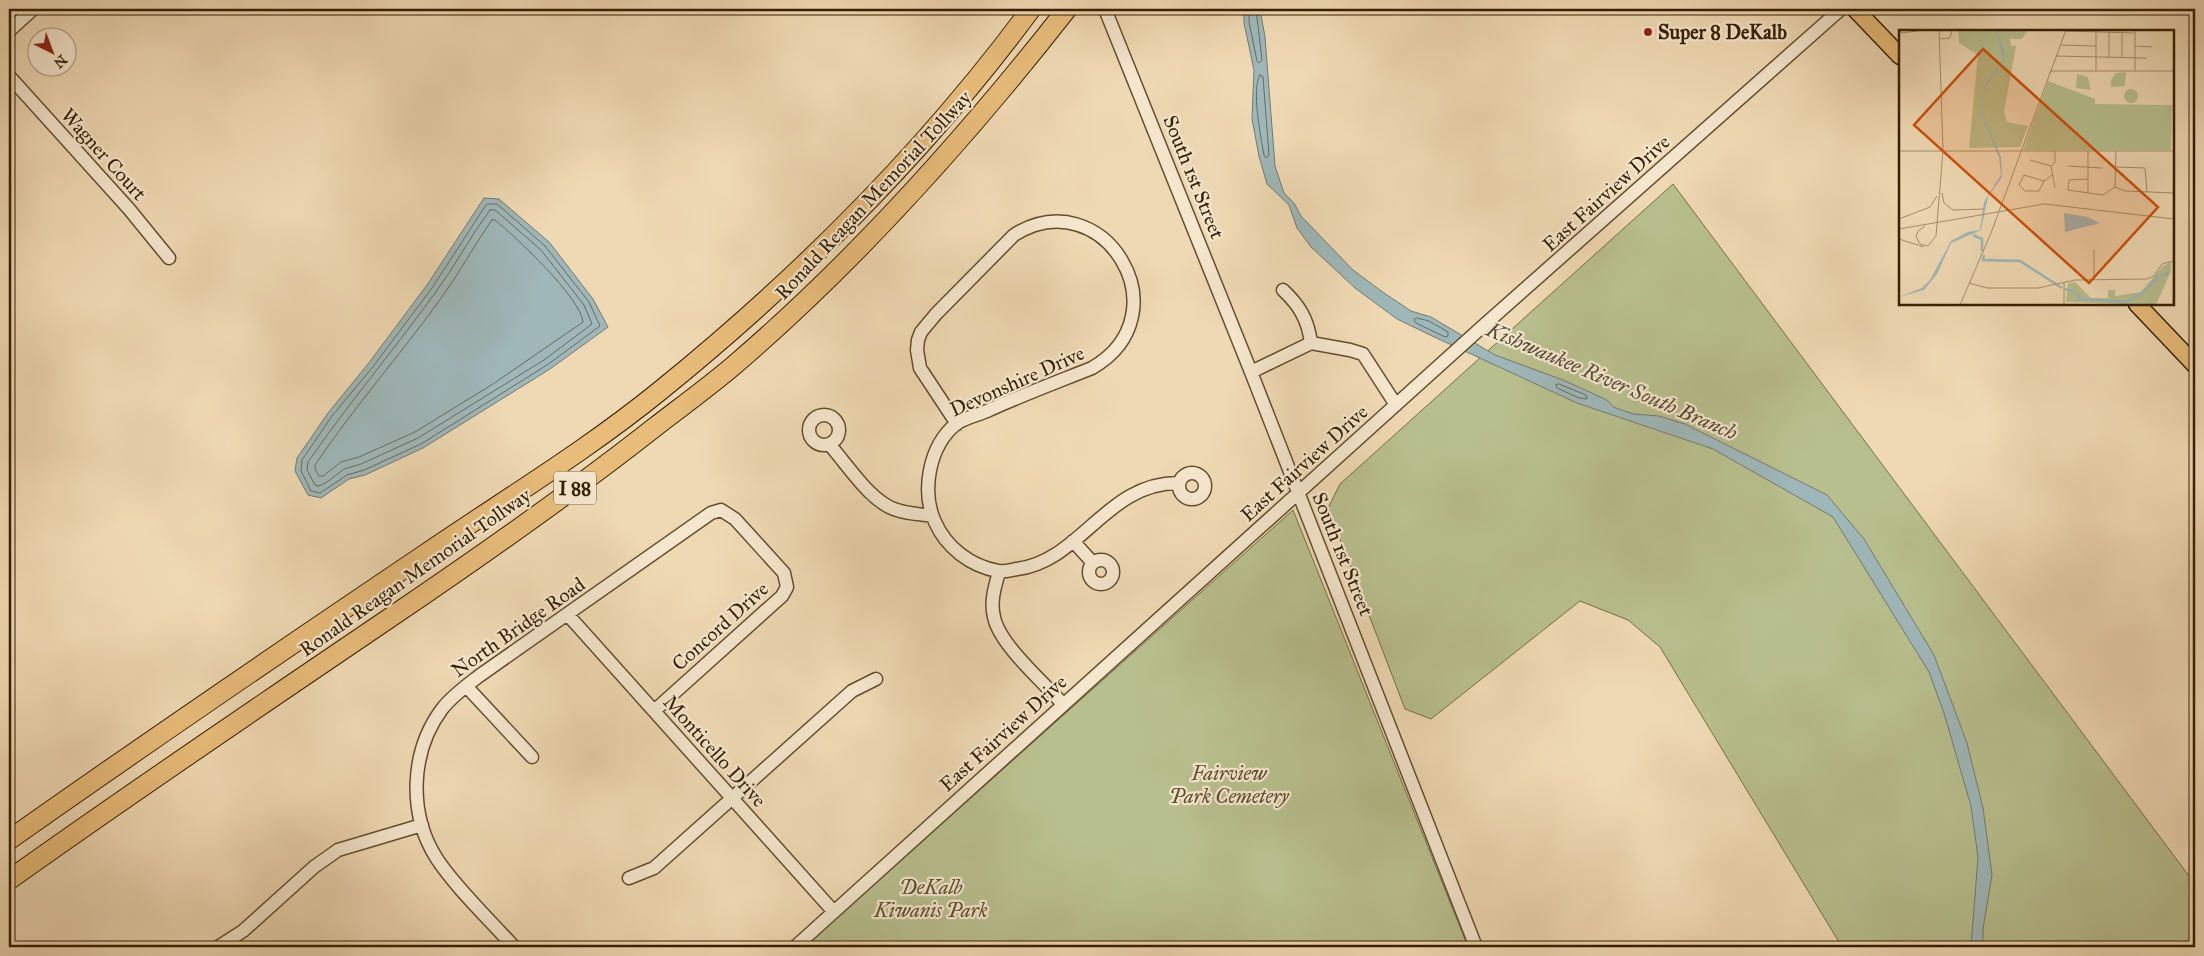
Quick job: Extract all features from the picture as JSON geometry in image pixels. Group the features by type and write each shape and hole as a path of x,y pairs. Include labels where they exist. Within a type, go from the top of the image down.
{"highway":[{"name":"Ronald Reagan Memorial Tollway","path":"9,840 416,560 572,457 660,392 805,264 878,189 954,104 1031,9"},
{"name":"Ronald Reagan Memorial Tollway","path":"9,880 125,798 528,523 619,456 729,370 821,287 897,209 1010,81 1066,9"}],"main road":[{"path":"1855,9 1899,55"},
{"path":"2138,305 2195,364"}],"street":[{"path":"9,31 34,9"},
{"name":"South 1st Street","path":"1106,9 1252,372 1476,947"},
{"name":"East Fairview Drive","path":"795,947 1063,704 1445,363 1482,327 1841,9"},
{"name":"Wagner Court","path":"9,76 129,209 169,258"},
{"name":"Devonshire Drive","path":"956,424 920,368 917,350 921,332 936,314 1014,235 1029,227 1050,221 1066,222 1089,229 1104,238 1118,254 1128,270 1132,286 1134,301 1131,323 1123,341 1110,356 1092,368 956,424 941,444 931,466 927,497 932,516 945,539 959,553 970,560 999,572"},
{"path":"1283,290 1296,303 1303,314 1308,326 1311,343"},
{"path":"1252,372 1311,343 1350,350 1363,354 1396,405"},
{"path":"829,444 860,481 890,508 932,516"},
{"path":"1063,704 1011,648 997,627 992,608 999,572 1028,568 1040,564 1052,558 1108,511 1131,496 1162,483 1180,483"},
{"name":"North Bridge Road","path":"514,947 437,860 422,825 417,796 421,751 429,731 442,709 466,686 718,510 729,514 784,573 788,587"},
{"path":"1073,541 1093,563"},
{"name":"Concord Drive","path":"654,711 782,596 788,587"},
{"name":"Monticello Drive","path":"568,615 834,912"},
{"path":"629,878 654,868 852,691 876,680"},
{"path":"466,686 532,757"},
{"path":"218,947 244,931 314,867 338,850 422,825"}],"green space":[{"path":"1673,184 2195,884 2195,947 1842,947 1660,647 1628,620 1580,601 1431,719 1405,709 1328,508 1340,484"},
{"name":"Fairview Park Cemetery","path":"1293,510 1468,947 804,947"}],"water":[{"path":"1244,9 1260,9 1265,37 1275,166 1284,193 1294,203 1301,216 1353,270 1411,311 1431,317 1495,355 1563,380 1607,400 1613,407 1633,414 1659,416 1685,424 1827,495 1864,539 1934,655 1967,743 1983,808 1992,875 1983,929 1983,947 1971,947 1978,857 1971,806 1944,713 1929,672 1833,517 1713,449 1577,403 1430,335 1397,319 1355,288 1311,247 1297,228 1289,205 1267,184 1252,119 1254,70 1244,23"},
{"path":"484,198 499,199 549,242 593,299 608,327 550,369 423,448 365,475 349,479 321,498 308,495 295,471 297,458 328,413 368,364 427,285"}],"place":[{"name":"Super 8 DeKalb","path":"1648,32"}],"water label":[{"name":"Kishwaukee River South Branch","path":"1612,381"}],"park label":[{"name":"DeKalb Kiwanis Park","path":"931,898"}]}
